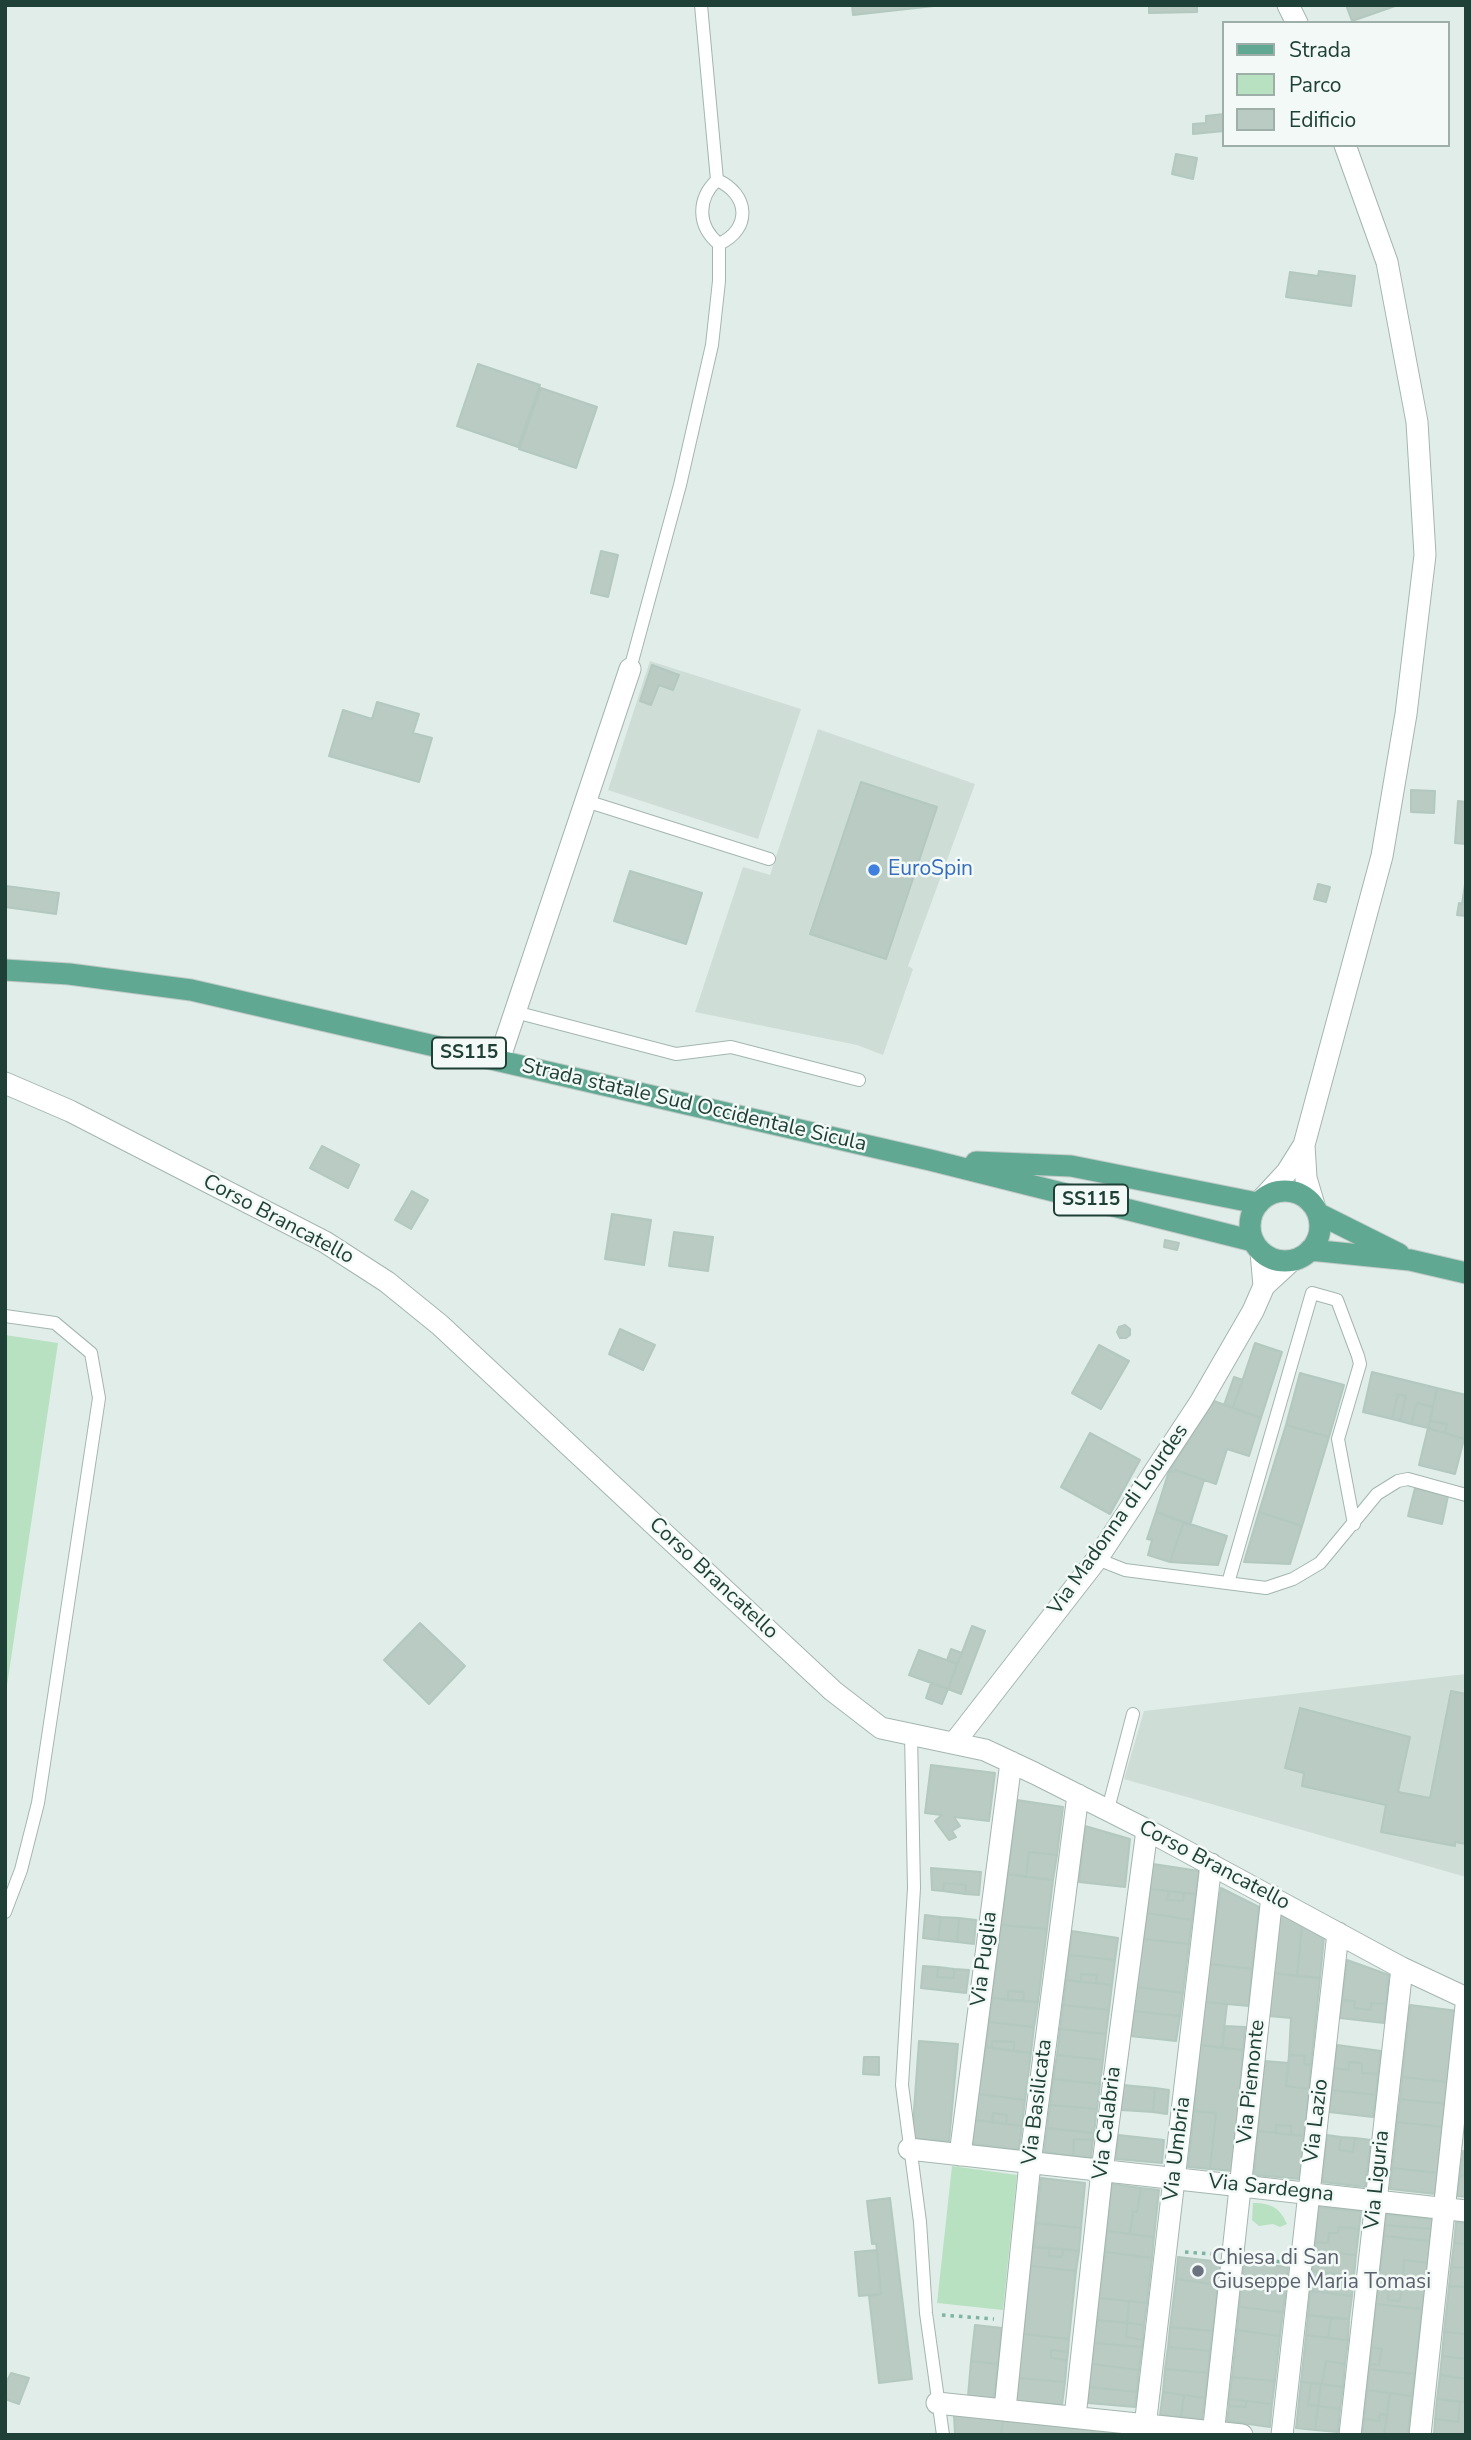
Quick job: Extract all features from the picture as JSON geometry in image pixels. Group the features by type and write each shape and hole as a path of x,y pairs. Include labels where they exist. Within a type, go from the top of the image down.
{"main road":[{"name":"Strada statale Sud Occidentale Sicula","path":"5,970 69,974 191,990 930,1160 1257,1246 1274,1260 1291,1261"},
{"name":"Strada statale Sud Occidentale Sicula","path":"930,1160 1071,1166 1260,1201 1274,1192 1289,1191 1305,1196 1316,1210 1410,1260"},
{"path":"1257,1246 1249,1226 1250,1218 1260,1201"},
{"path":"1291,1261 1310,1250 1319,1234 1316,1210"},
{"name":"Strada statale Sud Occidentale Sicula","path":"1310,1250 1410,1260 1466,1273"}],"street":[{"path":"1288,5 1296,21"},
{"path":"1260,1201 1287,1172 1304,1145 1382,856 1406,714 1425,555 1417,422 1387,262 1346,147"},
{"path":"499,1060 630,669"},
{"name":"Corso Brancatello","path":"5,1083 70,1111 325,1242 387,1282 440,1325 833,1691 881,1728 985,1750 1108,1809 1402,1968 1466,1998"},
{"path":"1304,1145 1306,1178 1316,1210"},
{"path":"1257,1246 1264,1286"},
{"name":"Via Madonna di Lourdes","path":"954,1743 1097,1559 1201,1401 1253,1311 1264,1286 1291,1261"},
{"name":"Via Puglia","path":"960,2155 1011,1762"},
{"name":"Via Basilicata","path":"1004,2409 1030,2163 1078,1795"},
{"name":"Via Calabria","path":"1075,2417 1101,2171 1147,1830"},
{"name":"Via Umbria","path":"1145,2430 1211,1864"},
{"name":"Via Piemonte","path":"1214,2433 1272,1896"},
{"name":"Via Lazio","path":"1282,2435 1338,1933"},
{"name":"Via Liguria","path":"1350,2435 1402,1968"},
{"path":"1420,2435 1466,2006"},
{"name":"Via Sardegna","path":"909,2150 1466,2211"},
{"path":"937,2403 1075,2417 1145,2430 1242,2435"}],"lane":[{"path":"630,669 680,485 712,345 719,281 719,244 706,231 701,214 705,195 717,180 701,5"},
{"path":"717,180 734,191 742,209 739,227 719,244"},
{"path":"586,801 769,859"},
{"path":"514,1012 676,1054 731,1047 859,1080"},
{"path":"1228,1583 1312,1293 1338,1300 1359,1356 1360,1364 1338,1439 1354,1524"},
{"path":"5,1316 55,1323 91,1353 99,1398 38,1804 21,1870 5,1912"},
{"path":"1097,1559 1125,1570 1266,1588 1293,1579 1320,1563 1377,1494 1398,1481 1408,1479 1466,1494"},
{"path":"1108,1809 1132,1714"},
{"path":"911,1734 914,1888 902,2085 920,2222 926,2313 943,2435"}],"path":[{"path":"926,2313 1013,2321"}],"shaded area":[{"path":"650,661 801,709 758,839 608,790"},
{"path":"818,729 975,784 908,966 913,969 883,1055 857,1045 695,1012 743,867 770,875"},
{"path":"1466,1674 1466,1877 1124,1779 1144,1711"}],"green space":[{"path":"5,1335 58,1343 5,1699"},
{"path":"952,2166 1017,2175 1003,2310 937,2303"},
{"path":"1253,2203 1274,2208 1287,2224 1280,2227 1273,2224 1259,2226 1252,2220"}],"building":[{"path":"852,5 934,5 934,6 853,15"},
{"path":"1149,5 1197,5 1197,12 1149,13"},
{"path":"1346,5 1398,5 1352,21"},
{"path":"1222,114 1222,131 1193,134 1193,124 1206,123 1206,116"},
{"path":"1176,154 1197,158 1193,179 1172,174"},
{"path":"1319,271 1355,276 1351,306 1286,297 1290,272 1318,276"},
{"path":"478,364 540,385 518,447 457,426"},
{"path":"541,388 597,407 576,468 519,449"},
{"path":"601,551 618,555 608,597 591,593"},
{"path":"652,665 679,675 673,690 659,685 651,705 640,701"},
{"path":"377,702 419,714 413,733 432,738 419,782 329,756 343,710 372,719"},
{"name":"EuroSpin","path":"861,782 937,807 886,959 810,934"},
{"path":"1411,790 1435,791 1434,813 1411,812"},
{"path":"1458,801 1466,802 1466,844 1455,843"},
{"path":"630,871 702,893 686,944 614,921"},
{"path":"1466,878 1466,916 1457,915 1459,903 1462,904"},
{"path":"1318,884 1330,887 1326,902 1314,899"},
{"path":"6,886 59,893 56,914 5,907"},
{"path":"322,1146 359,1165 348,1188 310,1168"},
{"path":"412,1191 428,1200 411,1229 395,1220"},
{"path":"612,1214 651,1220 644,1265 605,1259"},
{"path":"674,1232 713,1237 708,1271 669,1266"},
{"path":"1165,1240 1179,1243 1177,1250 1164,1247"},
{"path":"1125,1325 1130,1329 1130,1335 1120,1338 1117,1332 1119,1327"},
{"path":"620,1329 655,1345 643,1370 609,1354"},
{"path":"1255,1343 1282,1352 1261,1418 1233,1408"},
{"path":"1099,1345 1129,1361 1101,1409 1072,1393"},
{"path":"1372,1372 1437,1388 1433,1407 1417,1403 1411,1424 1400,1421 1406,1396 1398,1394 1392,1419 1363,1412"},
{"path":"1300,1373 1344,1385 1329,1437 1286,1425"},
{"path":"1234,1377 1243,1380 1233,1408 1224,1405"},
{"path":"1437,1388 1466,1395 1464,1439 1445,1433 1447,1424 1430,1421"},
{"path":"1398,1394 1406,1396 1400,1421 1392,1419"},
{"path":"1214,1401 1261,1418 1249,1456 1227,1449 1216,1484 1175,1470 1169,1471"},
{"path":"1417,1403 1433,1407 1428,1428 1411,1424"},
{"path":"1430,1421 1447,1424 1445,1433 1428,1428"},
{"path":"1286,1425 1329,1437 1302,1526 1259,1512"},
{"path":"1428,1428 1464,1439 1455,1474 1419,1465"},
{"path":"1090,1433 1140,1460 1110,1514 1061,1487"},
{"path":"1175,1470 1204,1480 1190,1525 1156,1512 1169,1471"},
{"path":"1415,1488 1448,1496 1442,1524 1408,1516"},
{"path":"1156,1512 1184,1522 1170,1562 1148,1555 1152,1540 1147,1539"},
{"path":"1259,1512 1302,1526 1290,1564 1244,1562"},
{"path":"1184,1522 1227,1536 1218,1565 1170,1562"},
{"path":"420,1623 465,1666 429,1704 384,1660"},
{"path":"972,1626 985,1631 961,1694 948,1689"},
{"path":"951,1649 962,1653 957,1664 947,1660"},
{"path":"919,1650 957,1664 948,1689 909,1675"},
{"path":"931,1683 948,1689 942,1704 926,1698"},
{"path":"1451,1691 1466,1694 1466,1844 1455,1842 1455,1846 1381,1832 1386,1805 1302,1786 1304,1773 1285,1768 1300,1708 1410,1737 1398,1792 1430,1798"},
{"path":"931,1765 995,1773 989,1821 954,1817 960,1826 952,1831 956,1837 949,1840 935,1821 942,1815 925,1813"},
{"path":"1017,1800 1063,1807 1057,1855 1029,1852 1026,1877 1008,1874"},
{"path":"1085,1826 1130,1839 1125,1887 1079,1882"},
{"path":"1029,1852 1057,1855 1053,1880 1026,1877"},
{"path":"1153,1864 1199,1871 1196,1894 1150,1889"},
{"path":"931,1868 981,1872 979,1895 965,1894 966,1885 944,1883 943,1891 932,1890"},
{"path":"1008,1874 1053,1880 1047,1929 1001,1925"},
{"path":"944,1883 966,1885 965,1894 943,1891"},
{"path":"1221,1888 1259,1907 1252,1969 1209,1964"},
{"path":"1150,1889 1169,1891 1167,1900 1183,1901 1184,1893 1196,1894 1192,1920 1147,1913"},
{"path":"1169,1891 1184,1893 1183,1901 1167,1900"},
{"path":"1147,1913 1192,1920 1189,1944 1143,1939"},
{"path":"1280,1913 1302,1925 1297,1976 1273,1973"},
{"path":"925,1915 941,1917 938,1940 923,1938"},
{"path":"941,1917 959,1918 957,1942 938,1940"},
{"path":"959,1918 976,1920 974,1944 957,1942"},
{"path":"1001,1925 1047,1929 1038,2002 1023,2001 1024,1992 1008,1991 1008,2000 992,1998"},
{"path":"1302,1925 1324,1938 1320,1978 1297,1976"},
{"path":"1072,1931 1118,1938 1115,1960 1069,1955"},
{"path":"1143,1939 1189,1944 1183,1993 1136,1987"},
{"path":"1069,1955 1115,1960 1112,1985 1096,1983 1097,1975 1081,1974 1081,1982 1066,1980"},
{"path":"1347,1960 1389,1975 1386,2004 1371,2003 1371,2010 1354,2008 1355,2001 1342,2000"},
{"path":"1209,1964 1252,1969 1249,2006 1205,2002"},
{"path":"923,1966 938,1967 937,1977 954,1978 954,1969 969,1970 966,1993 921,1988"},
{"path":"938,1967 954,1969 954,1978 937,1977"},
{"path":"1273,1973 1320,1978 1311,2065 1304,2064 1305,2056 1289,2055 1291,2018 1269,2016"},
{"path":"1081,1974 1097,1975 1096,1983 1081,1982"},
{"path":"1066,1980 1112,1985 1109,2010 1063,2005"},
{"path":"1136,1987 1183,1993 1180,2016 1133,2011"},
{"path":"1008,1991 1024,1992 1023,2001 1008,2000"},
{"path":"992,1998 1038,2002 1034,2027 989,2022"},
{"path":"1342,2000 1355,2001 1354,2008 1371,2010 1371,2003 1386,2004 1384,2023 1340,2018"},
{"path":"1205,2002 1227,2004 1222,2048 1200,2045"},
{"path":"1063,2005 1109,2010 1106,2034 1060,2029"},
{"path":"1410,2005 1458,2011 1449,2082 1402,2077"},
{"path":"1133,2011 1180,2016 1176,2041 1130,2036"},
{"path":"989,2022 1034,2027 1031,2053 1014,2051 1014,2042 992,2041 992,2048 986,2047"},
{"path":"1225,2026 1245,2027 1243,2050 1222,2048"},
{"path":"1060,2029 1106,2034 1103,2060 1057,2055"},
{"path":"919,2041 958,2044 949,2142 912,2138"},
{"path":"992,2041 1014,2042 1014,2051 992,2048"},
{"path":"1200,2045 1243,2050 1234,2171 1210,2169 1216,2113 1194,2111"},
{"path":"1337,2045 1381,2051 1378,2074 1362,2073 1362,2063 1349,2062 1349,2070 1334,2068"},
{"path":"986,2047 1031,2053 1025,2100 978,2094"},
{"path":"1057,2055 1103,2060 1100,2084 1053,2079"},
{"path":"1289,2055 1305,2056 1304,2064 1311,2065 1309,2089 1286,2086"},
{"path":"864,2057 879,2057 879,2075 863,2074"},
{"path":"1264,2061 1289,2063 1286,2086 1309,2089 1304,2136 1291,2135 1291,2126 1276,2125 1276,2133 1258,2131"},
{"path":"1349,2062 1362,2063 1362,2073 1378,2074 1376,2095 1332,2090 1334,2068 1349,2070"},
{"path":"1402,2077 1449,2082 1446,2104 1400,2099"},
{"path":"1053,2079 1100,2084 1097,2109 1050,2105"},
{"path":"1123,2085 1155,2088 1153,2112 1121,2110"},
{"path":"1155,2088 1169,2090 1167,2114 1153,2112"},
{"path":"1332,2090 1376,2095 1373,2117 1329,2112"},
{"path":"978,2094 1025,2100 1022,2126 1006,2124 1007,2115 993,2113 992,2122 975,2120"},
{"path":"1400,2099 1446,2104 1443,2127 1397,2122"},
{"path":"1050,2105 1097,2109 1094,2133 1047,2128"},
{"path":"1194,2111 1216,2113 1210,2169 1188,2167"},
{"path":"993,2113 1007,2115 1006,2124 992,2122"},
{"path":"975,2120 1022,2126 1019,2150 972,2144"},
{"path":"1397,2122 1443,2127 1438,2173 1392,2168"},
{"path":"1276,2125 1291,2126 1291,2135 1276,2133"},
{"path":"1047,2128 1094,2133 1093,2140 1074,2139 1073,2156 1044,2152"},
{"path":"1258,2131 1304,2136 1300,2179 1254,2175"},
{"path":"1118,2135 1164,2140 1162,2163 1116,2159"},
{"path":"1327,2135 1341,2137 1339,2150 1353,2152 1355,2138 1371,2140 1365,2187 1322,2182"},
{"path":"1341,2137 1355,2138 1353,2152 1339,2150"},
{"path":"1074,2139 1093,2140 1091,2158 1073,2156"},
{"path":"1463,2151 1466,2152 1466,2176 1460,2175"},
{"path":"1392,2168 1438,2173 1435,2194 1390,2189"},
{"path":"1460,2175 1466,2176 1466,2197 1457,2196"},
{"path":"1041,2178 1085,2183 1081,2228 1036,2223"},
{"path":"1112,2184 1141,2188 1137,2212 1133,2211 1130,2234 1107,2231"},
{"path":"1141,2188 1159,2190 1154,2237 1130,2234 1133,2211 1137,2212"},
{"path":"890,2198 912,2379 879,2383 869,2296 881,2294 876,2243 872,2244 867,2201"},
{"path":"1319,2207 1361,2211 1359,2229 1339,2227 1338,2233 1329,2233 1328,2243 1315,2242"},
{"path":"1386,2214 1433,2219 1432,2229 1385,2225"},
{"path":"1456,2222 1466,2223 1466,2244 1454,2243"},
{"path":"1036,2223 1081,2228 1079,2251 1033,2247"},
{"path":"1385,2225 1432,2229 1430,2241 1384,2236"},
{"path":"1339,2227 1359,2229 1356,2255 1314,2251 1315,2242 1328,2243 1329,2233 1338,2233"},
{"path":"1107,2231 1154,2237 1152,2258 1105,2252"},
{"path":"1384,2236 1430,2241 1428,2263 1404,2260 1402,2284 1379,2281"},
{"path":"1454,2243 1466,2244 1466,2268 1451,2267"},
{"path":"1033,2247 1049,2248 1049,2256 1062,2257 1063,2249 1079,2251 1076,2271 1031,2266"},
{"path":"1049,2248 1063,2249 1062,2257 1049,2256"},
{"path":"877,2250 881,2294 859,2296 855,2252"},
{"path":"1314,2251 1356,2255 1354,2276 1312,2271"},
{"path":"1105,2252 1152,2258 1147,2303 1099,2298"},
{"name":"Chiesa di San Giuseppe Maria Tomasi","path":"1178,2257 1221,2262 1218,2285 1176,2279"},
{"path":"1404,2260 1428,2263 1425,2286 1402,2284"},
{"path":"1244,2263 1288,2267 1287,2282 1272,2279 1270,2289 1242,2280"},
{"path":"1031,2266 1076,2271 1069,2339 1023,2334"},
{"path":"1451,2267 1466,2268 1466,2287 1449,2286"},
{"path":"1312,2271 1354,2276 1352,2296 1310,2291"},
{"path":"1176,2279 1218,2285 1213,2331 1170,2327"},
{"path":"1272,2279 1287,2282 1283,2312 1239,2307 1242,2280 1270,2289"},
{"path":"1379,2281 1389,2282 1388,2300 1400,2301 1402,2284 1425,2286 1422,2309 1376,2304"},
{"path":"1389,2282 1402,2284 1400,2301 1388,2300"},
{"path":"1449,2286 1466,2287 1466,2334 1444,2332"},
{"path":"1310,2291 1352,2296 1349,2319 1308,2315"},
{"path":"1099,2298 1129,2301 1127,2323 1097,2320"},
{"path":"1129,2301 1147,2303 1144,2325 1127,2323"},
{"path":"1376,2304 1422,2309 1415,2374 1369,2369 1370,2364 1379,2365 1382,2349 1371,2347"},
{"path":"1239,2307 1283,2312 1280,2336 1237,2330"},
{"path":"1308,2315 1331,2318 1328,2338 1306,2335"},
{"path":"1331,2318 1349,2319 1348,2340 1328,2338"},
{"path":"1097,2320 1127,2323 1126,2337 1143,2340 1142,2347 1094,2343"},
{"path":"1127,2323 1144,2325 1143,2340 1126,2337"},
{"path":"975,2325 1002,2328 998,2364 971,2361"},
{"path":"1170,2327 1213,2331 1210,2351 1168,2347"},
{"path":"1237,2330 1280,2336 1275,2381 1232,2377"},
{"path":"1444,2332 1466,2334 1466,2359 1442,2356"},
{"path":"1023,2334 1069,2339 1068,2352 1051,2350 1051,2358 1067,2360 1065,2382 1018,2378"},
{"path":"1306,2335 1348,2340 1345,2364 1326,2361 1322,2384 1301,2382"},
{"path":"1094,2343 1142,2347 1139,2370 1092,2364"},
{"path":"1168,2347 1210,2351 1208,2373 1165,2369"},
{"path":"1371,2347 1382,2349 1379,2365 1370,2364"},
{"path":"1051,2350 1068,2352 1067,2360 1051,2358"},
{"path":"1442,2356 1466,2359 1466,2379 1440,2375"},
{"path":"971,2361 998,2364 994,2399 968,2396"},
{"path":"1326,2361 1345,2364 1343,2387 1322,2384"},
{"path":"1092,2364 1139,2370 1137,2392 1089,2387"},
{"path":"1165,2369 1208,2373 1205,2398 1163,2392"},
{"path":"1369,2369 1415,2374 1412,2396 1367,2390"},
{"path":"11,2373 29,2378 19,2404 5,2399 5,2385"},
{"path":"1440,2375 1466,2379 1466,2402 1437,2399"},
{"path":"1232,2377 1275,2381 1272,2404 1229,2399"},
{"path":"1018,2378 1065,2382 1062,2405 1015,2401"},
{"path":"1301,2382 1311,2383 1308,2405 1318,2406 1315,2430 1296,2428"},
{"path":"1311,2383 1321,2384 1318,2406 1308,2405"},
{"path":"1321,2384 1343,2387 1340,2409 1318,2406"},
{"path":"1089,2387 1137,2392 1135,2407 1088,2403"},
{"path":"1367,2390 1390,2393 1387,2415 1380,2414 1379,2421 1364,2419"},
{"path":"1163,2392 1184,2395 1181,2417 1160,2415"},
{"path":"1390,2393 1412,2396 1408,2435 1384,2435"},
{"path":"1184,2395 1205,2398 1202,2420 1181,2417"},
{"path":"1229,2399 1246,2401 1246,2407 1229,2406"},
{"path":"1437,2399 1460,2402 1458,2422 1435,2419"},
{"path":"1246,2401 1272,2404 1270,2427 1227,2421 1229,2406 1246,2407"},
{"path":"1460,2402 1466,2402 1466,2435 1434,2435 1435,2419 1458,2422"},
{"path":"1318,2406 1340,2409 1338,2432 1315,2430"},
{"path":"1380,2414 1387,2415 1384,2435 1362,2435 1364,2419 1379,2421"},
{"path":"954,2415 1003,2420 1001,2435 955,2435"},
{"path":"1003,2420 1092,2430 1092,2435 1001,2435"},
{"path":"1092,2430 1132,2434 1132,2435 1092,2435"}],"place":[{"name":"EuroSpin","path":"874,870"},
{"name":"Chiesa di San Giuseppe Maria Tomasi","path":"1198,2271"}]}
